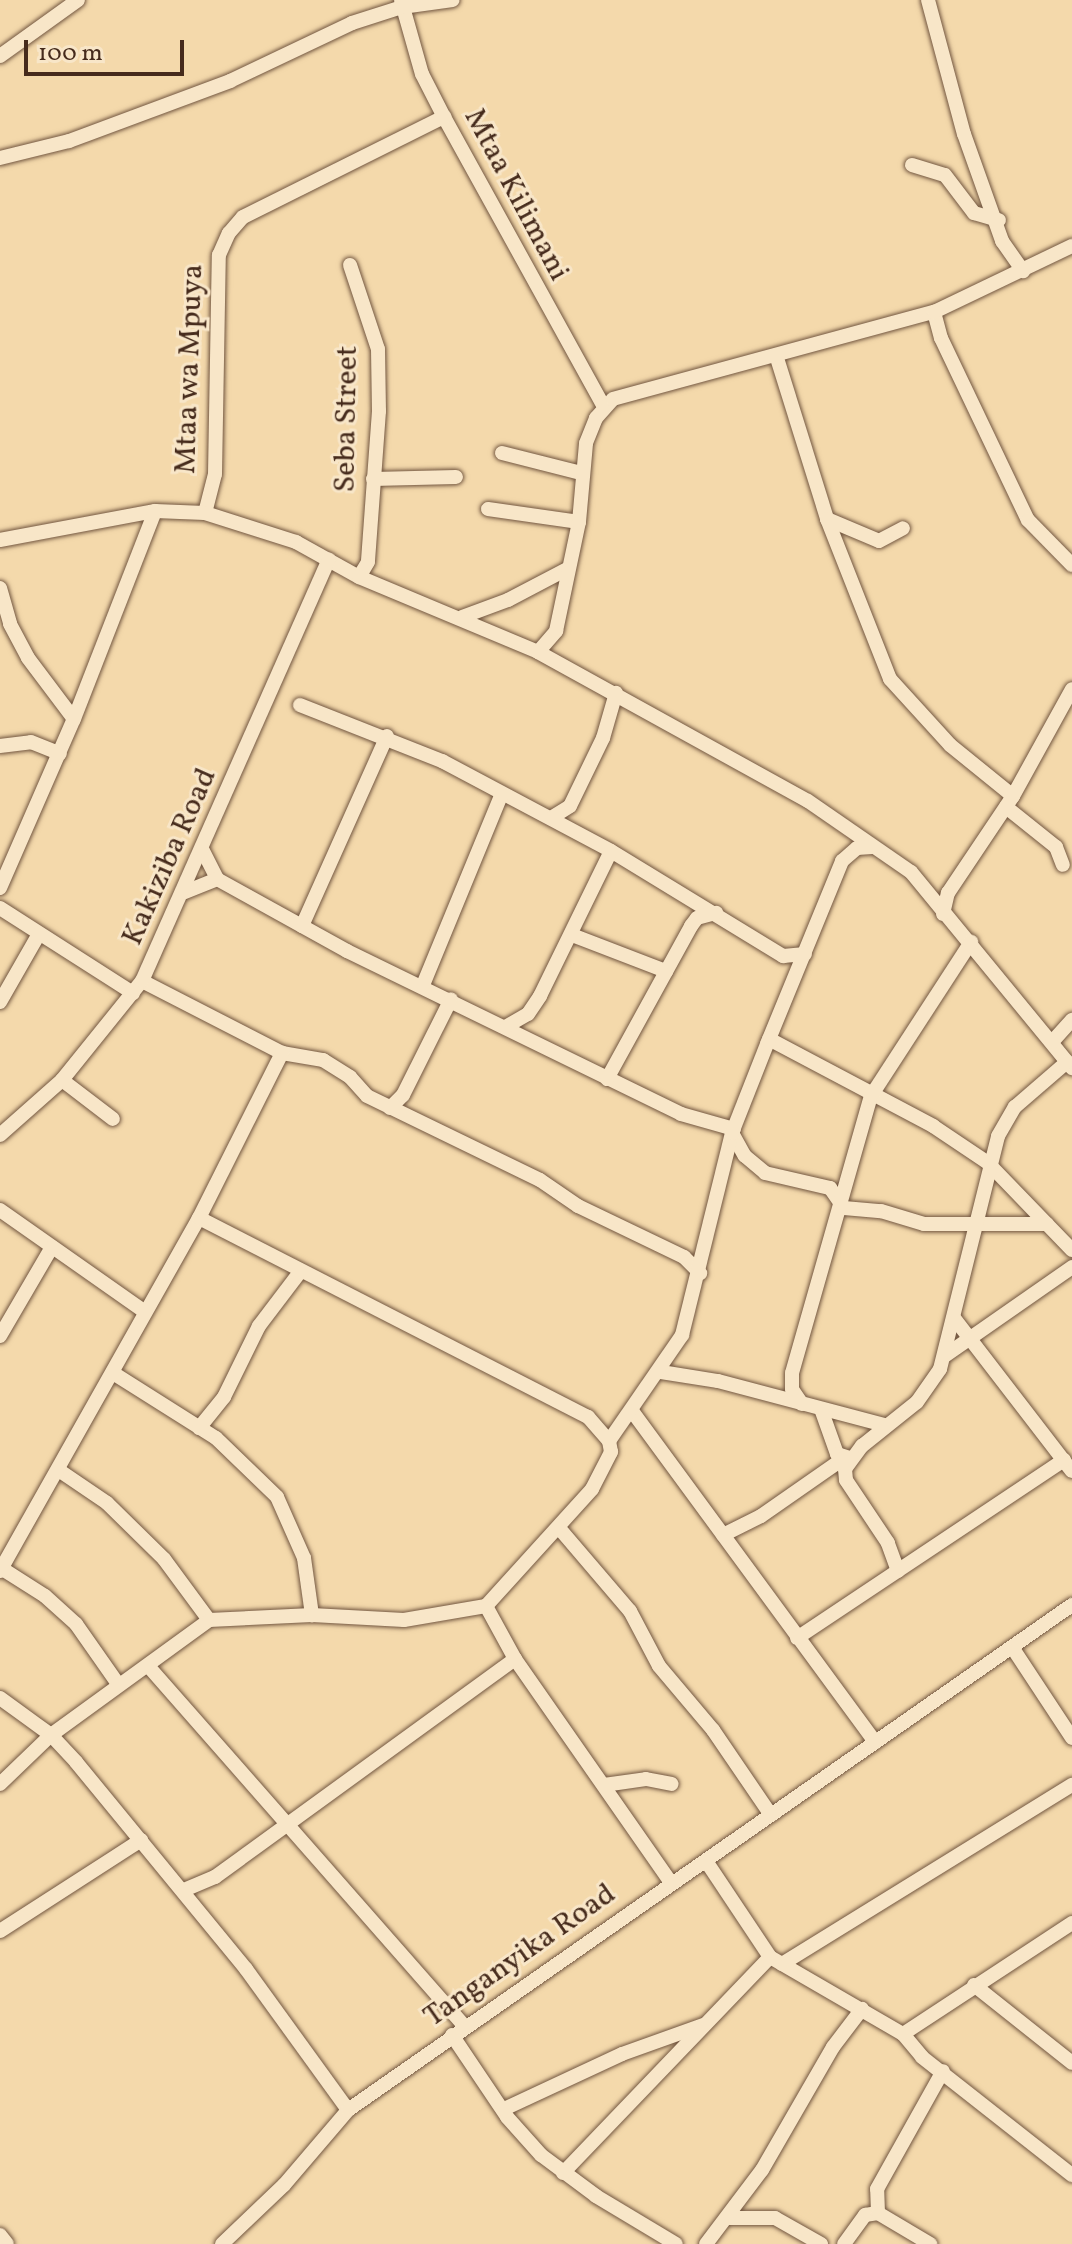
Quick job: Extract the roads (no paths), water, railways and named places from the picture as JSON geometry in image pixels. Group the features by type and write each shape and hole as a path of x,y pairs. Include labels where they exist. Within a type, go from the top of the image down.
{"street":[{"path":"1,53 78,0"},
{"path":"0,158 69,141 230,81 352,23 401,4 453,0"},
{"path":"928,0 964,134 999,220 1002,241 1023,271"},
{"name":"Mtaa Kilimani","path":"401,4 422,74 604,407"},
{"name":"Mtaa wa Mpuya","path":"205,513 215,474 219,255 229,233 243,217 444,117"},
{"path":"912,165 945,175 974,213 999,220"},
{"path":"538,652 556,631 579,522 586,443 604,407 630,393 777,358 934,312 1072,246"},
{"name":"Seba Street","path":"350,265 377,335 379,411 368,562 359,577"},
{"path":"934,312 1028,520 1072,565"},
{"path":"777,358 827,519 890,679 950,745 1056,847 1063,865"},
{"path":"502,453 581,473"},
{"path":"373,479 456,477"},
{"path":"488,509 579,522"},
{"path":"0,888 60,754 155,511"},
{"path":"0,540 155,511 205,513 249,524 359,577 462,617 538,652 616,693 716,754 808,801 911,872 1069,1065 1015,1107 988,1163 946,1355 917,1402 847,1458 761,1516 723,1535"},
{"path":"827,519 879,541 903,528"},
{"name":"Kakiziba Road","path":"1,1132 62,1080 138,987 185,892 329,560"},
{"path":"462,617 567,569"},
{"path":"0,588 10,624 28,658 74,719"},
{"path":"943,914 948,893 1009,801 1072,689"},
{"path":"551,818 570,806 603,738 616,693"},
{"path":"300,705 387,736 501,796 551,818 716,913 783,956 797,974"},
{"path":"302,926 387,736"},
{"path":"0,746 31,742 60,754"},
{"path":"423,985 501,796"},
{"path":"0,1784 51,1735 118,1684 149,1667 209,1620 312,1615 404,1620 486,1606 559,1528 605,1468 609,1441 661,1372 682,1335 700,1273 733,1131 842,861 857,848 872,847"},
{"path":"203,851 217,879 302,926 507,1026 607,1079 681,1114 733,1131 745,1156 765,1173 830,1188 844,1208"},
{"path":"507,1026 528,1014 572,935 611,851"},
{"path":"185,892 217,879"},
{"path":"927,893 948,893"},
{"path":"0,908 39,934 138,987 282,1053 323,1060 390,1108 670,1249 700,1273"},
{"path":"607,1079 697,918 716,913"},
{"path":"0,1002 39,934"},
{"path":"572,935 666,971"},
{"path":"802,1404 792,1389 792,1373 844,1208 871,1096 926,1004 971,942"},
{"path":"783,956 805,954"},
{"path":"390,1108 403,1095 451,999"},
{"path":"1052,1042 1072,1020"},
{"path":"769,1039 871,1096 933,1126 988,1163 1072,1250"},
{"path":"118,1684 76,1624 45,1596 1,1570 6,1548 60,1471 199,1218 282,1053"},
{"path":"62,1080 113,1119"},
{"path":"844,1208 881,1211 924,1224 974,1227 1047,1224"},
{"path":"0,1210 145,1312"},
{"path":"199,1218 588,1417 609,1441"},
{"path":"670,1249 699,1246 708,1239"},
{"path":"0,1336 52,1247"},
{"path":"946,1355 970,1342 1072,1267"},
{"path":"199,1428 224,1397 259,1326 300,1272"},
{"path":"797,1638 1068,1465 954,1318"},
{"path":"661,1372 765,1394 885,1425"},
{"path":"113,1373 244,1461 277,1497 304,1558 312,1615"},
{"path":"765,1394 792,1373"},
{"path":"821,1409 825,1433 847,1458 846,1480 888,1543 898,1571"},
{"path":"632,1411 875,1742"},
{"path":"60,1471 107,1503 164,1559 209,1620"},
{"path":"559,1528 630,1611 659,1666 713,1730 771,1815"},
{"name":"Tanganyika Road","path":"222,2244 284,2185 348,2110 458,2030 1072,1605"},
{"path":"486,1606 515,1659 671,1883"},
{"path":"1012,1647 1072,1738"},
{"path":"184,1890 215,1877 515,1659"},
{"path":"149,1667 288,1825 458,2030 504,2109 563,2173 676,2244"},
{"path":"0,1698 51,1735 184,1890 348,2110"},
{"path":"604,1785 646,1779 672,1784"},
{"path":"563,2173 707,2023 776,1961 1072,1785"},
{"path":"0,1931 141,1840"},
{"path":"706,1861 776,1961 903,2034 943,2071 1072,2175"},
{"path":"903,2034 1072,1923"},
{"path":"974,1985 1072,2063"},
{"path":"706,2244 729,2218 862,2009"},
{"path":"504,2109 622,2054 707,2023"},
{"path":"878,2213 877,2189 943,2071"},
{"path":"843,2243 865,2215 878,2213 930,2244"},
{"path":"729,2218 775,2218 821,2244"},
{"path":"0,2235 7,2244"}]}
